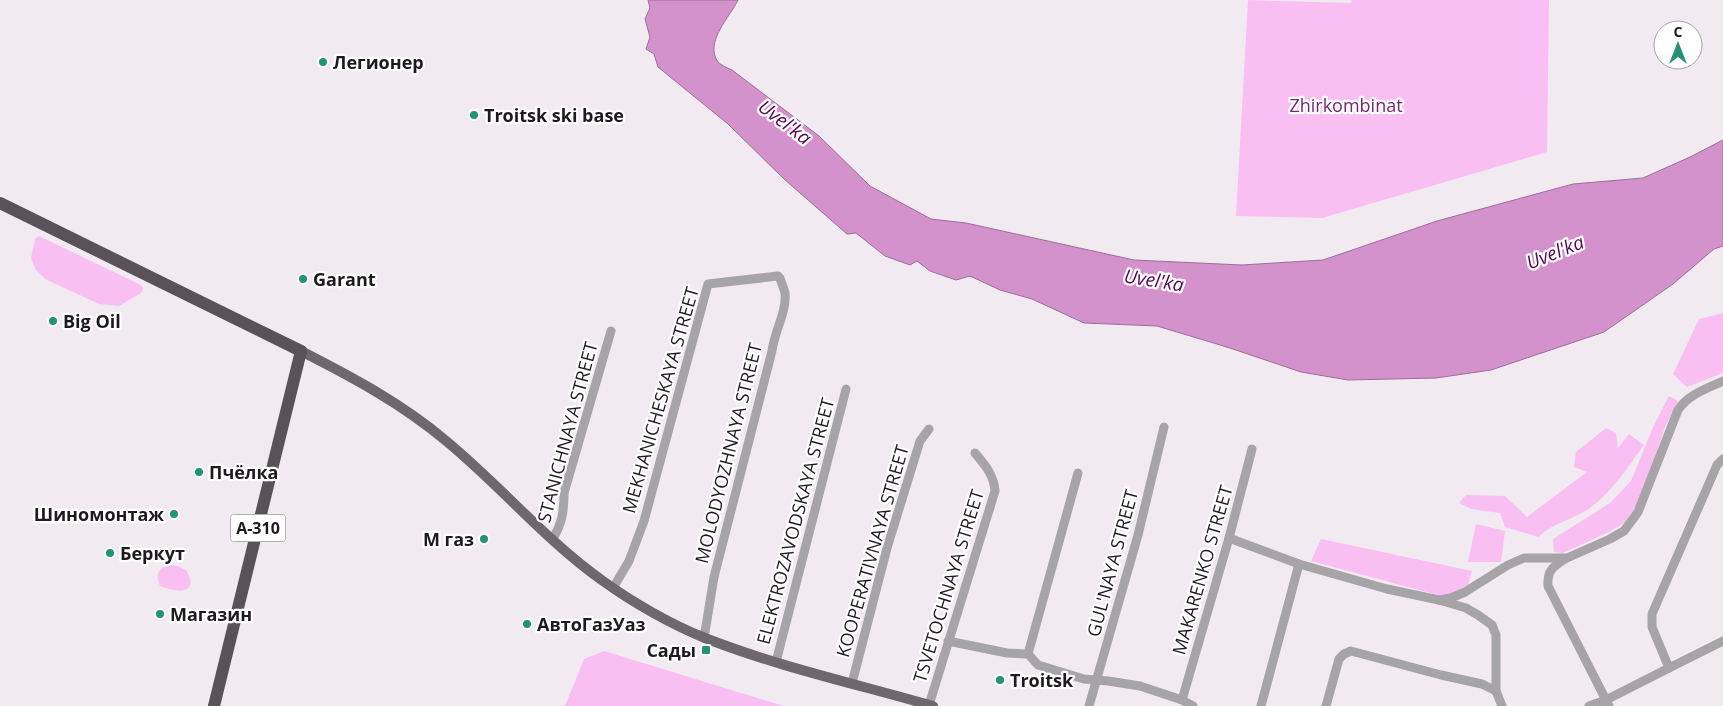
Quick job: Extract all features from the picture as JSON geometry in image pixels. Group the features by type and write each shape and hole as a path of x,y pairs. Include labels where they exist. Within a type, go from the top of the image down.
{"highway":[{"path":"0,203 301,351"},
{"name":"А-310","path":"214,706 301,351"}],"main road":[{"path":"301,351 377,391 423,422 477,468 552,540 613,588 659,616 704,638 776,662 931,705"}],"street":[{"name":"MEKHANICHESKAYA STREET","path":"613,588 629,561 644,521 708,284 779,277"},
{"name":"MOLODYOZHNAYA STREET","path":"704,638 714,577 783,309 785,293 779,277"},
{"name":"STANICHNAYA STREET","path":"552,540 560,527 564,513 564,494 611,331"},
{"path":"1608,703 1548,586 1548,578 1551,570 1567,558 1610,540 1628,526 1638,512 1678,410 1684,401 1692,395 1723,381"},
{"name":"ELEKTROZAVODSKAYA STREET","path":"776,662 846,389"},
{"name":"GUL'NAYA STREET","path":"1089,706 1138,535 1164,427"},
{"name":"KOOPERATIVNAYA STREET","path":"852,683 887,548 920,441 929,429"},
{"name":"MAKARENKO STREET","path":"1182,700 1229,538 1252,449"},
{"name":"TSVETOCHNAYA STREET","path":"931,705 948,642 995,491 994,482 987,468 975,453"},
{"path":"1669,668 1652,627 1652,614 1718,465 1723,459"},
{"path":"1028,654 1078,472"},
{"path":"1229,538 1299,564 1387,589 1440,600 1466,608 1492,626 1496,635 1496,691 1502,706"},
{"path":"1440,600 1465,592 1508,564 1524,558 1567,558"},
{"path":"1262,706 1299,564"},
{"path":"1589,706 1608,703 1669,668 1723,641"},
{"path":"948,642 1007,653 1028,654 1038,665 1084,679 1140,686 1182,700 1193,706"},
{"path":"1326,706 1339,659 1351,651 1482,684 1496,691"}],"green space":[{"name":"Zhirkombinat","path":"1248,0 1351,3 1352,0 1549,0 1547,152 1322,218 1236,216"},
{"path":"39,236 141,285 143,288 141,293 119,306 99,304 45,279 36,270 31,258 35,239"},
{"path":"1723,313 1723,373 1687,387 1673,374 1699,319"},
{"path":"1669,396 1678,401 1665,427 1643,492 1624,523 1563,553 1554,552 1553,539 1610,503 1631,481 1654,425"},
{"path":"1606,428 1616,433 1618,448 1629,434 1644,445 1619,479 1598,502 1584,512 1544,532 1539,537 1505,527 1500,513 1471,509 1459,503 1466,495 1505,496 1527,517 1587,472 1574,467 1576,452"},
{"path":"1476,524 1505,531 1501,562 1468,562"},
{"path":"1321,539 1472,571 1468,585 1445,597 1311,561"},
{"path":"170,565 178,566 187,571 190,579 188,588 172,590 160,586 159,572"},
{"path":"604,651 784,706 565,706 584,659"}],"water":[{"name":"Uvel'ka","path":"648,0 738,0 716,38 714,46 718,62 732,70 819,136 870,186 931,219 966,223 1134,260 1242,265 1323,260 1437,221 1573,184 1643,178 1723,140 1723,246 1714,249 1673,284 1604,332 1491,370 1436,378 1348,380 1301,372 1157,326 1084,323 1032,299 1000,290 970,276 956,280 930,271 917,261 910,265 885,256 856,233 847,234 784,179 728,124 658,67 654,54 646,49 650,37 645,19 650,8"}],"place":[{"name":"Легионер","path":"323,62"},
{"name":"Troitsk ski base","path":"474,115"},
{"name":"Garant","path":"303,279"},
{"name":"Big Oil","path":"53,321"},
{"name":"Пчёлка","path":"199,472"},
{"name":"Шиномонтаж","path":"174,514"},
{"name":"М газ","path":"484,539"},
{"name":"Беркут","path":"110,553"},
{"name":"Магазин","path":"160,614"},
{"name":"АвтоГазУаз","path":"527,624"},
{"name":"Сады","path":"706,650"},
{"name":"Troitsk","path":"1000,680"}]}
